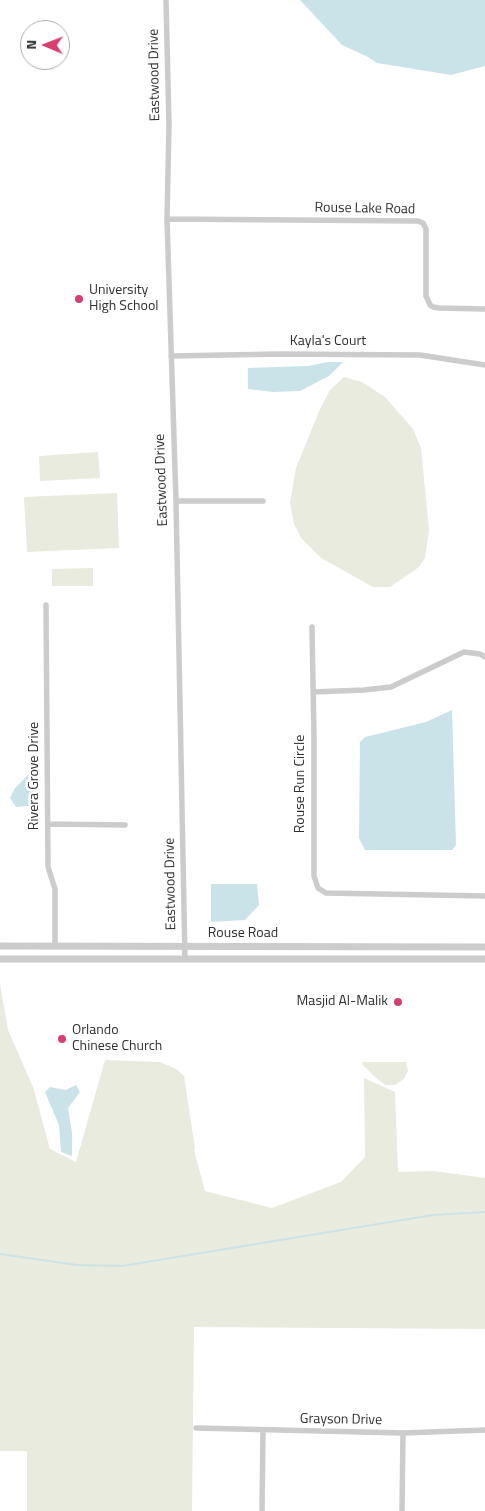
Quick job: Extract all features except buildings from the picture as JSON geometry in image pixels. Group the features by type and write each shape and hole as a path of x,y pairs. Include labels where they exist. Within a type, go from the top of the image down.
{"street":[{"name":"Eastwood Drive","path":"166,0 169,124 166,197 176,501 186,959"},
{"name":"Rouse Lake Road","path":"167,219 418,221 423,223 426,229 426,296 430,305 439,308 485,309"},
{"name":"Kayla's Court","path":"171,356 279,354 420,355 485,365"},
{"path":"176,501 263,501"},
{"name":"Rivera Grove Drive","path":"46,605 48,867 55,889 55,946"},
{"path":"312,627 313,692 391,687 464,652 480,654 485,657"},
{"name":"Rouse Run Circle","path":"313,692 314,876 318,888 326,893 485,896"},
{"path":"49,824 125,825"},
{"name":"Rouse Road","path":"0,946 485,947"},
{"name":"Rouse Road","path":"0,959 485,959"},
{"name":"Grayson Drive","path":"196,1428 403,1433 485,1430"},
{"path":"262,1511 263,1431"},
{"path":"402,1511 403,1433"}],"shaded area":[{"path":"344,377 362,382 385,397 413,429 421,448 429,530 425,558 419,567 390,587 373,587 321,558 302,539 294,524 290,503 296,468 320,409 330,390"},
{"path":"98,452 100,478 40,481 39,456"},
{"path":"117,493 119,548 27,552 24,497"},
{"path":"93,568 93,586 52,586 52,569"},
{"path":"0,984 8,1030 33,1087 50,1149 76,1162 105,1060 160,1062 176,1069 184,1076 194,1150 205,1191 272,1208 341,1182 365,1157 364,1078 395,1092 398,1172 434,1171 485,1178 485,1329 194,1327 192,1511 27,1511 27,1451 0,1451"},
{"path":"363,1062 406,1062 408,1071 404,1079 395,1085 385,1085 362,1064"}],"water":[{"path":"300,0 485,0 485,66 451,75 377,63 342,45"},
{"path":"328,362 343,362 329,376 300,391 273,392 248,389 248,368 308,366"},
{"path":"452,710 456,845 452,850 365,850 359,838 360,742 365,737 426,722"},
{"path":"39,764 34,771 33,797 39,805 16,807 10,798 15,788"},
{"path":"211,884 257,884 259,905 245,920 211,922"},
{"path":"76,1085 80,1092 68,1108 72,1133 72,1156 61,1152 59,1125 45,1092 50,1087 66,1090"}],"waterway":[{"path":"0,1254 77,1265 122,1266 433,1215 485,1212"}],"place":[{"name":"University High School","path":"79,299"},
{"name":"Masjid Al-Malik","path":"398,1002"},
{"name":"Orlando Chinese Church","path":"62,1039"}]}
